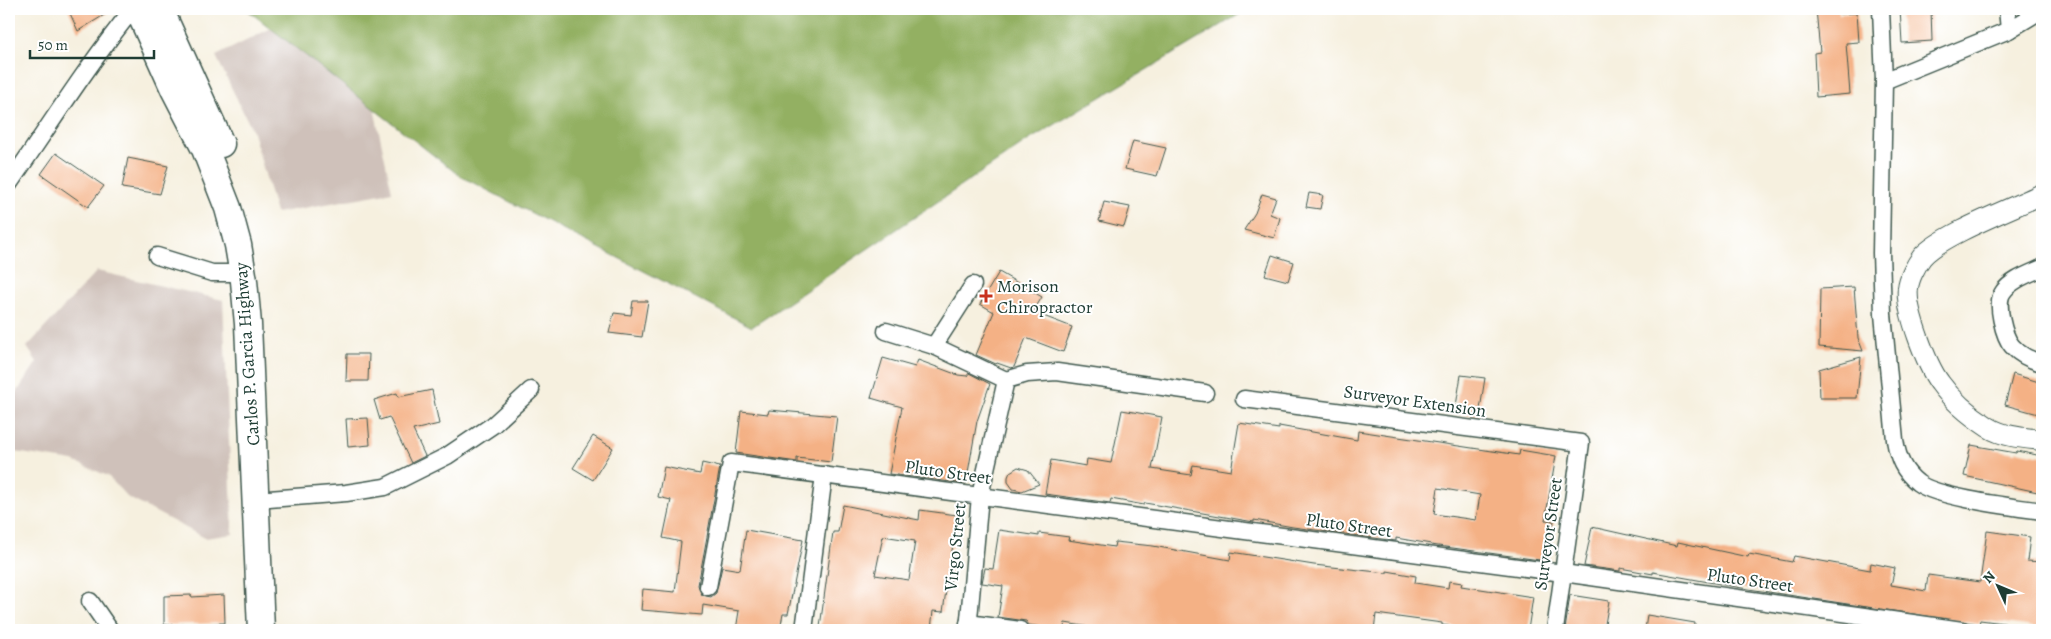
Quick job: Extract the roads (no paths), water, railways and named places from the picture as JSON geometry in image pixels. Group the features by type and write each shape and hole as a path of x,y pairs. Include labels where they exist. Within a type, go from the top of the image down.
{"highway":[{"name":"Carlos P. Garcia Highway","path":"138,9 208,157 228,208 238,245 243,273 250,362 279,630"},
{"name":"Carlos P. Garcia Highway","path":"160,9 221,144 245,204 262,280 265,323 265,500 261,630"}],"street":[{"path":"9,184 63,107 101,48 133,9"},
{"path":"1881,9 1884,82 1881,253 1883,314 1898,458 1906,471 1920,484 1941,493 2042,511"},
{"path":"2007,9 2009,30"},
{"path":"1884,82 2009,30 2042,10"},
{"path":"2042,194 1956,234 1923,257 1914,271 1908,286 1908,301 1922,347 1940,383 1966,410 1988,427 2007,435 2042,440"},
{"path":"157,256 212,273 243,273"},
{"path":"2042,268 2025,276 2003,291 1999,299 1998,309 2010,345 2024,356 2042,363"},
{"path":"934,346 973,285"},
{"path":"886,332 934,346 1006,380 1027,374 1057,372 1205,393"},
{"name":"Virgo Street","path":"968,626 980,496 1006,380"},
{"path":"265,500 385,487 447,456 493,425 532,390"},
{"name":"Surveyor Extension","path":"1244,399 1581,443"},
{"name":"Surveyor Street","path":"1554,630 1581,443"},
{"name":"Pluto Street","path":"708,587 730,463 1563,574 1962,630"},
{"path":"804,630 824,475"},
{"path":"90,601 110,630"},
{"path":"968,626 1020,630"}],"place":[{"name":"Morison Chiropractor","path":"986,296"}]}
